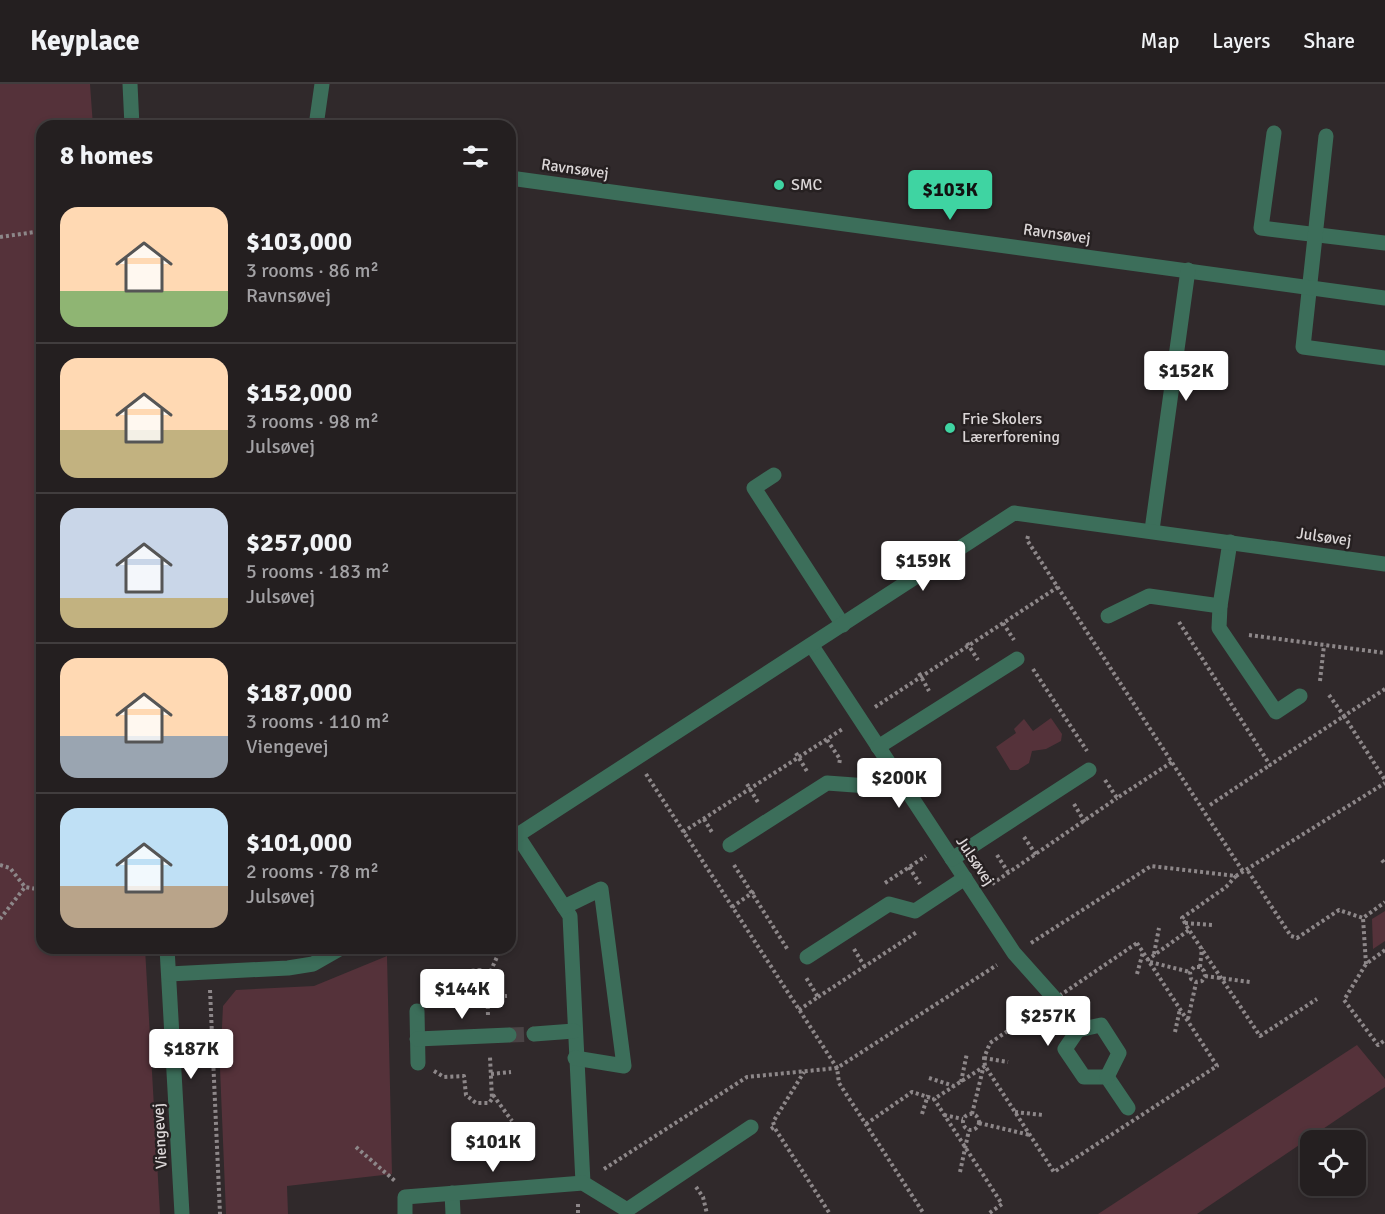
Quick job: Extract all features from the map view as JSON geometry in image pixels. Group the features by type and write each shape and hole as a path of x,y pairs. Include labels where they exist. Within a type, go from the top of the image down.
{"street":[{"path":"130,84 132,120"},
{"path":"317,120 322,84"},
{"path":"1274,133 1261,228 1385,243"},
{"path":"1326,136 1307,286 1303,346 1385,358"},
{"name":"Ravnsøvej","path":"516,179 1385,298"},
{"path":"1152,530 1188,270"},
{"path":"774,475 754,488 843,625"},
{"name":"Julsøvej","path":"516,836 1014,513 1030,513 1385,564"},
{"path":"1230,542 1219,628 1276,712 1300,696"},
{"path":"1108,616 1149,596 1220,606"},
{"name":"Julsøvej","path":"812,646 1014,953 1056,1000 1078,1030"},
{"path":"878,747 1023,661"},
{"path":"952,859 1090,764"},
{"path":"729,850 827,783 868,786 893,769"},
{"name":"Julsøvej","path":"516,840 570,916 575,1058 583,1183"},
{"path":"800,961 889,904 915,911 964,878"},
{"path":"564,907 601,889 624,1066 575,1058"},
{"name":"Viengevej","path":"168,954 182,1214"},
{"path":"169,974 288,968 313,964 330,954"},
{"path":"417,1011 418,1063"},
{"path":"1101,1025 1119,1053 1107,1077 1084,1077 1065,1049 1078,1030 1101,1025"},
{"path":"534,1034 574,1031"},
{"path":"417,1039 509,1035"},
{"path":"1107,1077 1128,1108"},
{"path":"405,1214 405,1197 583,1183 627,1210 751,1127"},
{"path":"452,1193 453,1214"}],"path":[{"path":"0,237 36,232"},
{"path":"1030,513 1027,540 1172,762 1291,936 1297,938 1339,910 1363,918"},
{"path":"1003,623 1016,643"},
{"path":"1219,628 1233,633 1385,653"},
{"path":"967,643 977,658"},
{"path":"1320,681 1324,645"},
{"path":"1023,661 1090,764"},
{"path":"919,674 929,689"},
{"path":"1329,695 1344,716 1385,689"},
{"path":"796,753 806,769"},
{"path":"636,759 837,1068 839,1083 924,1214"},
{"path":"1105,779 1118,798 1172,762"},
{"path":"1210,805 1270,765"},
{"path":"1317,999 1260,1036 1182,918 1226,887 1236,876 1246,872 1385,783"},
{"path":"747,784 758,802"},
{"path":"1077,810 1086,824"},
{"path":"704,819 716,838"},
{"path":"1028,842 1037,856"},
{"path":"729,850 753,892 800,961 818,997 799,1010"},
{"path":"0,865 10,868 25,887 36,889"},
{"path":"583,1183 747,1077 837,1068 1151,866 1236,876"},
{"path":"0,919 25,887"},
{"path":"732,907 753,892"},
{"path":"1363,918 1385,902"},
{"path":"1363,918 1366,964"},
{"path":"1185,923 1213,925"},
{"path":"1154,955 1159,928"},
{"path":"1189,930 1148,961 1190,972"},
{"path":"1200,967 1202,948"},
{"path":"1385,950 1366,964 1344,1000 1378,1045 1385,1040"},
{"path":"1137,974 1143,952"},
{"path":"856,953 866,969"},
{"path":"487,980 498,954"},
{"path":"1194,967 1200,967 1204,970 1205,976 1202,981 1196,982 1191,979 1190,972 1194,967"},
{"path":"208,971 215,1066 220,1214"},
{"path":"1205,976 1250,982"},
{"path":"1188,1020 1196,982"},
{"path":"487,997 507,996"},
{"path":"1175,1032 1180,1008"},
{"path":"961,1082 967,1053"},
{"path":"984,1058 1008,1062"},
{"path":"934,1100 985,1066 972,1114"},
{"path":"491,1074 511,1072"},
{"path":"804,1072 773,1122 830,1214"},
{"path":"929,1078 955,1086"},
{"path":"866,1125 912,1092 928,1095 934,1100 1002,1204 988,1214"},
{"path":"492,1093 512,1121"},
{"path":"922,1114 928,1095"},
{"path":"1015,1112 1043,1115"},
{"path":"972,1114 968,1114 962,1124 969,1130 974,1130 979,1123"},
{"path":"972,1114 979,1123 1030,1135"},
{"path":"944,1115 963,1119"},
{"path":"751,1127 758,1138 774,1127"},
{"path":"960,1173 969,1130"},
{"path":"356,1147 392,1176 405,1197"},
{"path":"686,1170 702,1197 706,1214"}],"shaded area":[{"path":"0,84 90,84 93,120 36,120 36,954 145,954 160,1214 0,1214"},
{"path":"1051,718 1062,734 1061,741 1046,749 1032,751 1029,763 1018,770 1010,770 996,747 1016,733 1014,729 1024,719 1033,731"},
{"path":"1385,911 1385,941 1373,949 1372,919"},
{"path":"387,956 392,1174 287,1186 288,1214 226,1214 220,1068 223,1006 236,990 314,986"},
{"path":"1357,1045 1385,1079 1385,1087 1321,1130 1300,1130 1300,1144 1197,1214 1098,1214"}],"tunnel":[{"path":"509,1035 534,1034"}],"place":[{"name":"SMC","path":"779,185"},
{"name":"Frie Skolers Lærerforening","path":"950,428"}]}
